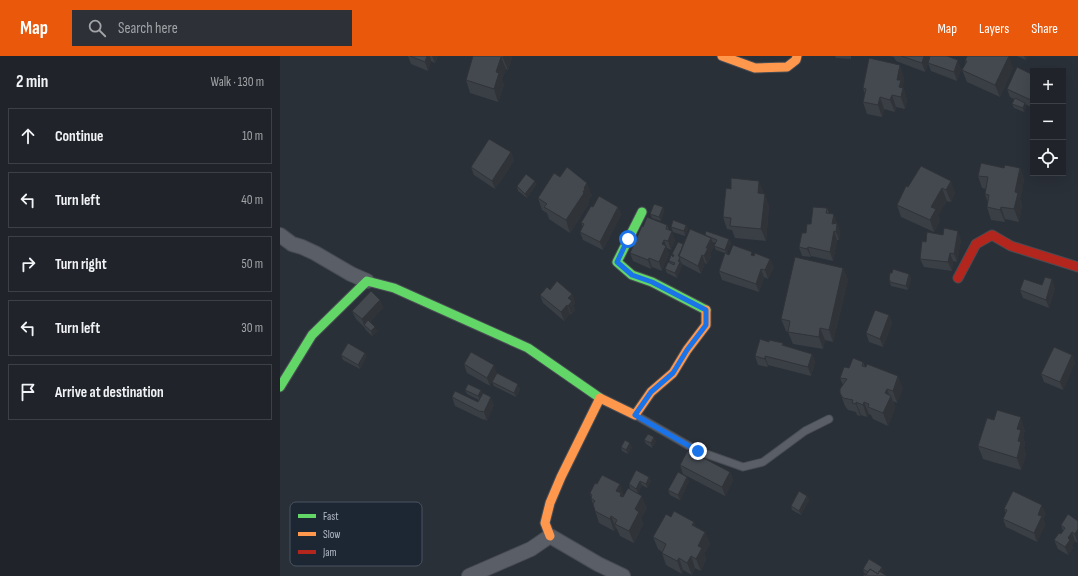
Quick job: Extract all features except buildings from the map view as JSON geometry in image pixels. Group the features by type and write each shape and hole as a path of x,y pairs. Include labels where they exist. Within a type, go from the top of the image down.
{"street":[{"path":"722,56 755,68 787,67 796,60 797,56"},
{"path":"280,235 292,244 315,253 351,274 367,281 394,288 528,348 600,398 635,415 651,392 673,373 687,350 706,325 706,310 652,282 632,275 617,262 642,212"},
{"path":"958,278 976,244 992,235 1011,246 1078,267"},
{"path":"280,387 312,335 367,281"},
{"path":"600,398 561,477 550,503 545,523 550,536 598,564 623,576"},
{"path":"470,576 531,548 550,536"}],"lane":[{"path":"635,415 698,451 743,467 763,462 805,431 829,418"}],"traffic: fast":[{"path":"642,212 617,262 632,275 652,282 706,310"},
{"path":"280,387 312,335 367,281 394,288 528,348 600,398"}],"traffic: slow":[{"path":"722,56 755,68 787,67 796,60 797,56"},
{"path":"550,536 545,523 550,503 561,477 600,398 635,415 651,392 673,373 687,350 706,325 706,310"}],"traffic: jam":[{"path":"958,278 976,244 992,235 1011,246 1078,267"}],"route":[{"path":"628,239 617,262 632,275 652,282 706,310 706,325 687,350 673,373 651,392 635,415 698,451"}]}
